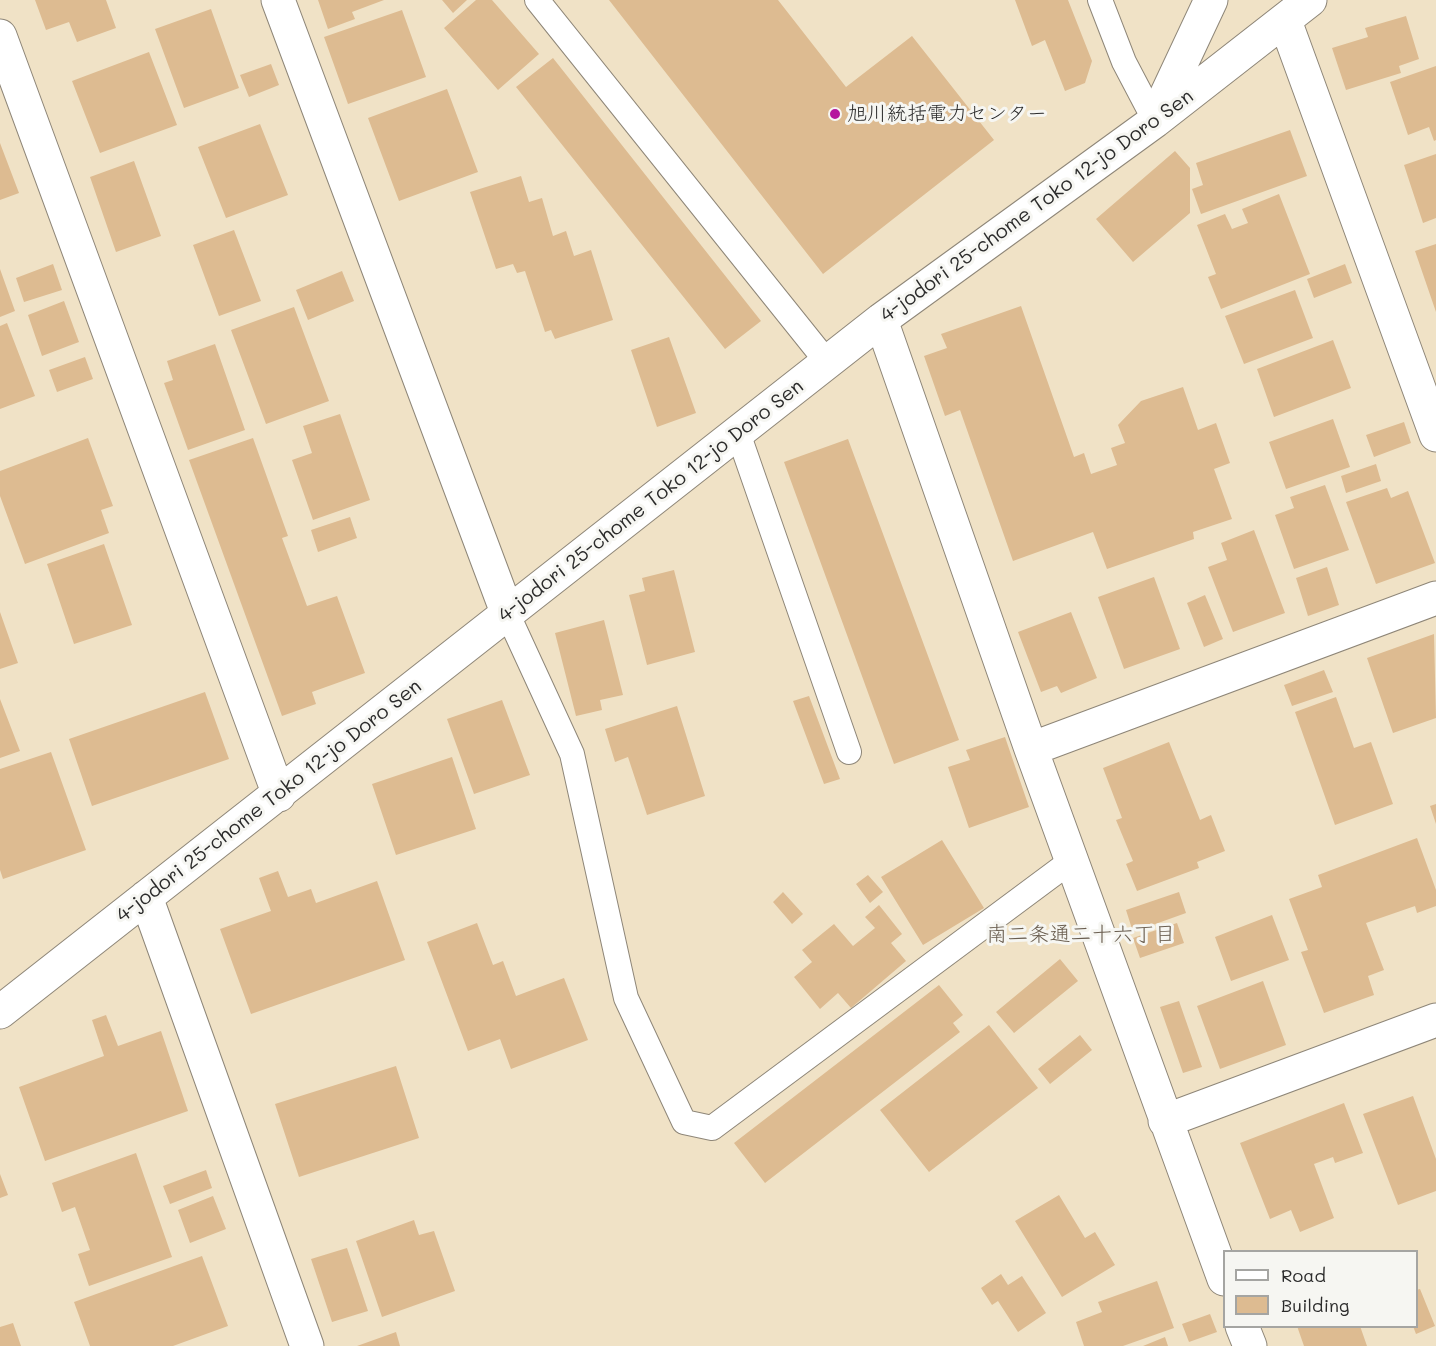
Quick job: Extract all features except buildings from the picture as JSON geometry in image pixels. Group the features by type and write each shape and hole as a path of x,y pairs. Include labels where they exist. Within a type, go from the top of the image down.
{"street":[{"path":"278,0 508,615"},
{"path":"1155,120 1211,0"},
{"name":"4-jodori 25-chome Toko 12-jo Doro Sen","path":"0,1012 881,320 1155,120 1310,0"},
{"path":"1285,21 1436,435"},
{"path":"0,36 279,795"},
{"path":"881,320 1030,749 1223,1276"},
{"path":"1030,749 1436,598"},
{"path":"146,897 307,1346"},
{"path":"1165,1121 1436,1020"},
{"path":"1243,1328 1250,1346"}],"lane":[{"path":"537,0 827,362"},
{"path":"1100,0 1124,62 1155,120"},
{"path":"738,433 849,752"},
{"path":"508,615 572,754 626,998 684,1122 712,1128 1071,861"}],"place":[{"name":"旭川統括電力センター","path":"835,114"}],"district":[{"name":"南二条通二十六丁目","path":"1081,935"}]}
